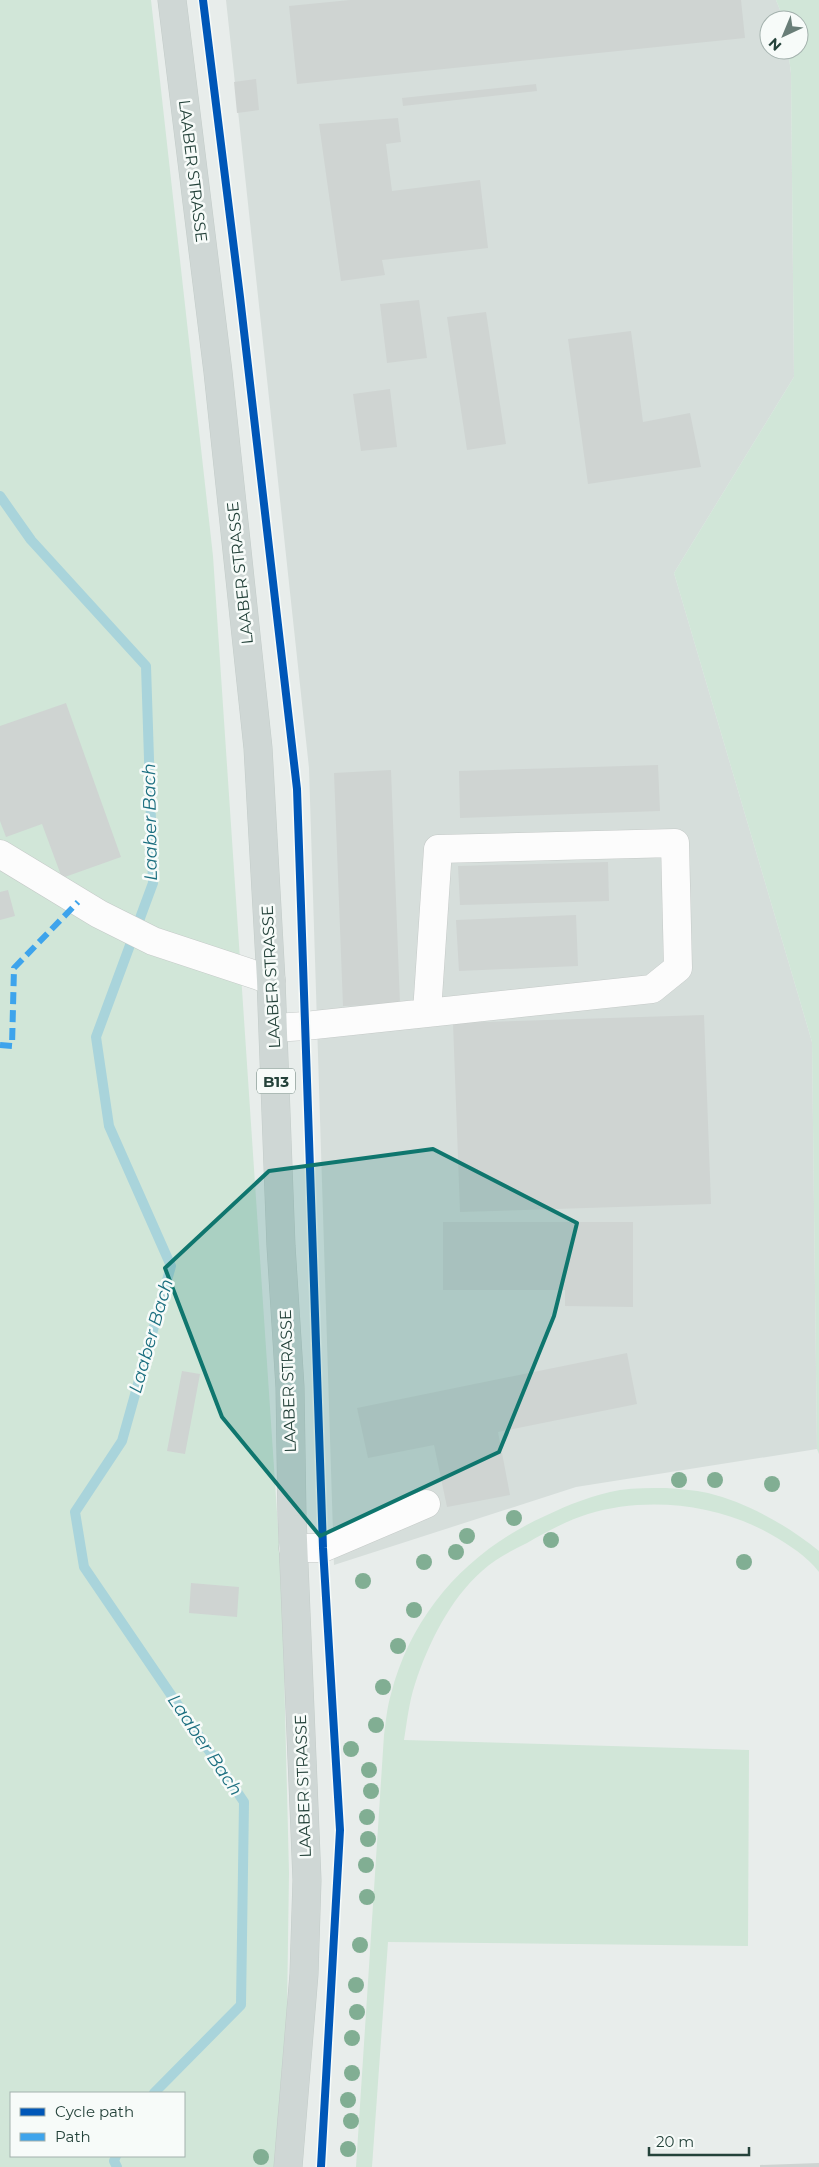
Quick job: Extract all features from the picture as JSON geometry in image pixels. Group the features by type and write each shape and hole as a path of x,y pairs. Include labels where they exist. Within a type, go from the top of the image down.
{"main road":[{"name":"LAABER STRASSE","path":"172,0 218,372 258,748 274,1028 281,1246 290,1387 293,1548 307,1880 304,1974 288,2167"}],"lane":[{"path":"274,1028 652,989 678,968 675,843 438,849 427,1012"},
{"path":"0,854 100,914 153,941 271,980"},
{"path":"293,1548 323,1548 426,1504"}],"highlighted area":[{"path":"433,1149 577,1223 554,1316 499,1452 320,1536 222,1417 165,1268 269,1171"}],"shaded area":[{"path":"226,0 776,0 780,10 759,10 759,60 789,60 791,73 794,377 674,573 812,1042 817,1449 576,1487 334,1565 309,768"}],"green space":[{"path":"0,0 151,0 213,556 282,1587 289,1873 287,2010 274,2167 0,2167"},
{"path":"776,0 819,0 819,1454 817,1449 812,1042 674,573 794,377 791,73 789,60 809,60 809,10 780,10"},
{"path":"666,1488 692,1490 723,1497 766,1516 794,1532 819,1551 819,1572 803,1556 772,1535 751,1524 706,1510 682,1506 634,1505 611,1508 573,1520 498,1559 470,1582 460,1595 441,1623 426,1653 411,1698 404,1740 749,1750 748,1946 388,1942 372,2167 356,2167 384,1735 390,1699 401,1664 413,1636 447,1587 468,1566 517,1530 591,1497 620,1490"}],"building":[{"path":"350,0 741,0 745,38 297,84 289,6"},
{"path":"256,79 259,110 237,113 234,82"},
{"path":"536,84 537,91 403,106 402,98"},
{"path":"398,118 401,142 386,144 392,191 480,180 488,248 382,260 385,275 341,281 319,124"},
{"path":"419,300 427,358 387,363 380,304"},
{"path":"486,312 506,444 467,450 447,317"},
{"path":"631,331 643,422 690,413 701,467 588,484 568,339"},
{"path":"390,389 397,447 361,451 353,394"},
{"path":"66,703 121,857 62,878 42,824 6,837 0,821 0,726"},
{"path":"658,765 660,811 460,818 459,771"},
{"path":"391,770 400,1004 343,1006 334,773"},
{"path":"608,862 609,901 460,905 458,866"},
{"path":"8,890 15,916 0,920 0,892"},
{"path":"576,915 578,966 459,971 456,920"},
{"path":"704,1015 711,1204 460,1212 453,1023"},
{"path":"443,1222 633,1222 633,1307 565,1306 565,1290 443,1290"},
{"path":"627,1353 637,1404 498,1432 510,1495 447,1507 434,1445 368,1458 357,1408"},
{"path":"182,1371 200,1374 185,1454 167,1451"},
{"path":"191,1583 239,1587 237,1617 189,1613"},
{"path":"819,2163 819,2167 760,2167 760,2165"}],"waterway":[{"name":"Laaber Bach","path":"0,496 31,540 146,666 153,883 96,1037 109,1126 171,1266 122,1441 75,1512 84,1567 244,1802 241,2005 155,2092"},
{"name":"Laaber Bach","path":"116,2157 114,2161 117,2167"}],"marked path":[{"path":"0,1045 12,1046 14,968 78,902"}],"cycle path":[{"path":"203,0 240,297 297,789 323,1548 340,1830 321,2167"}]}
